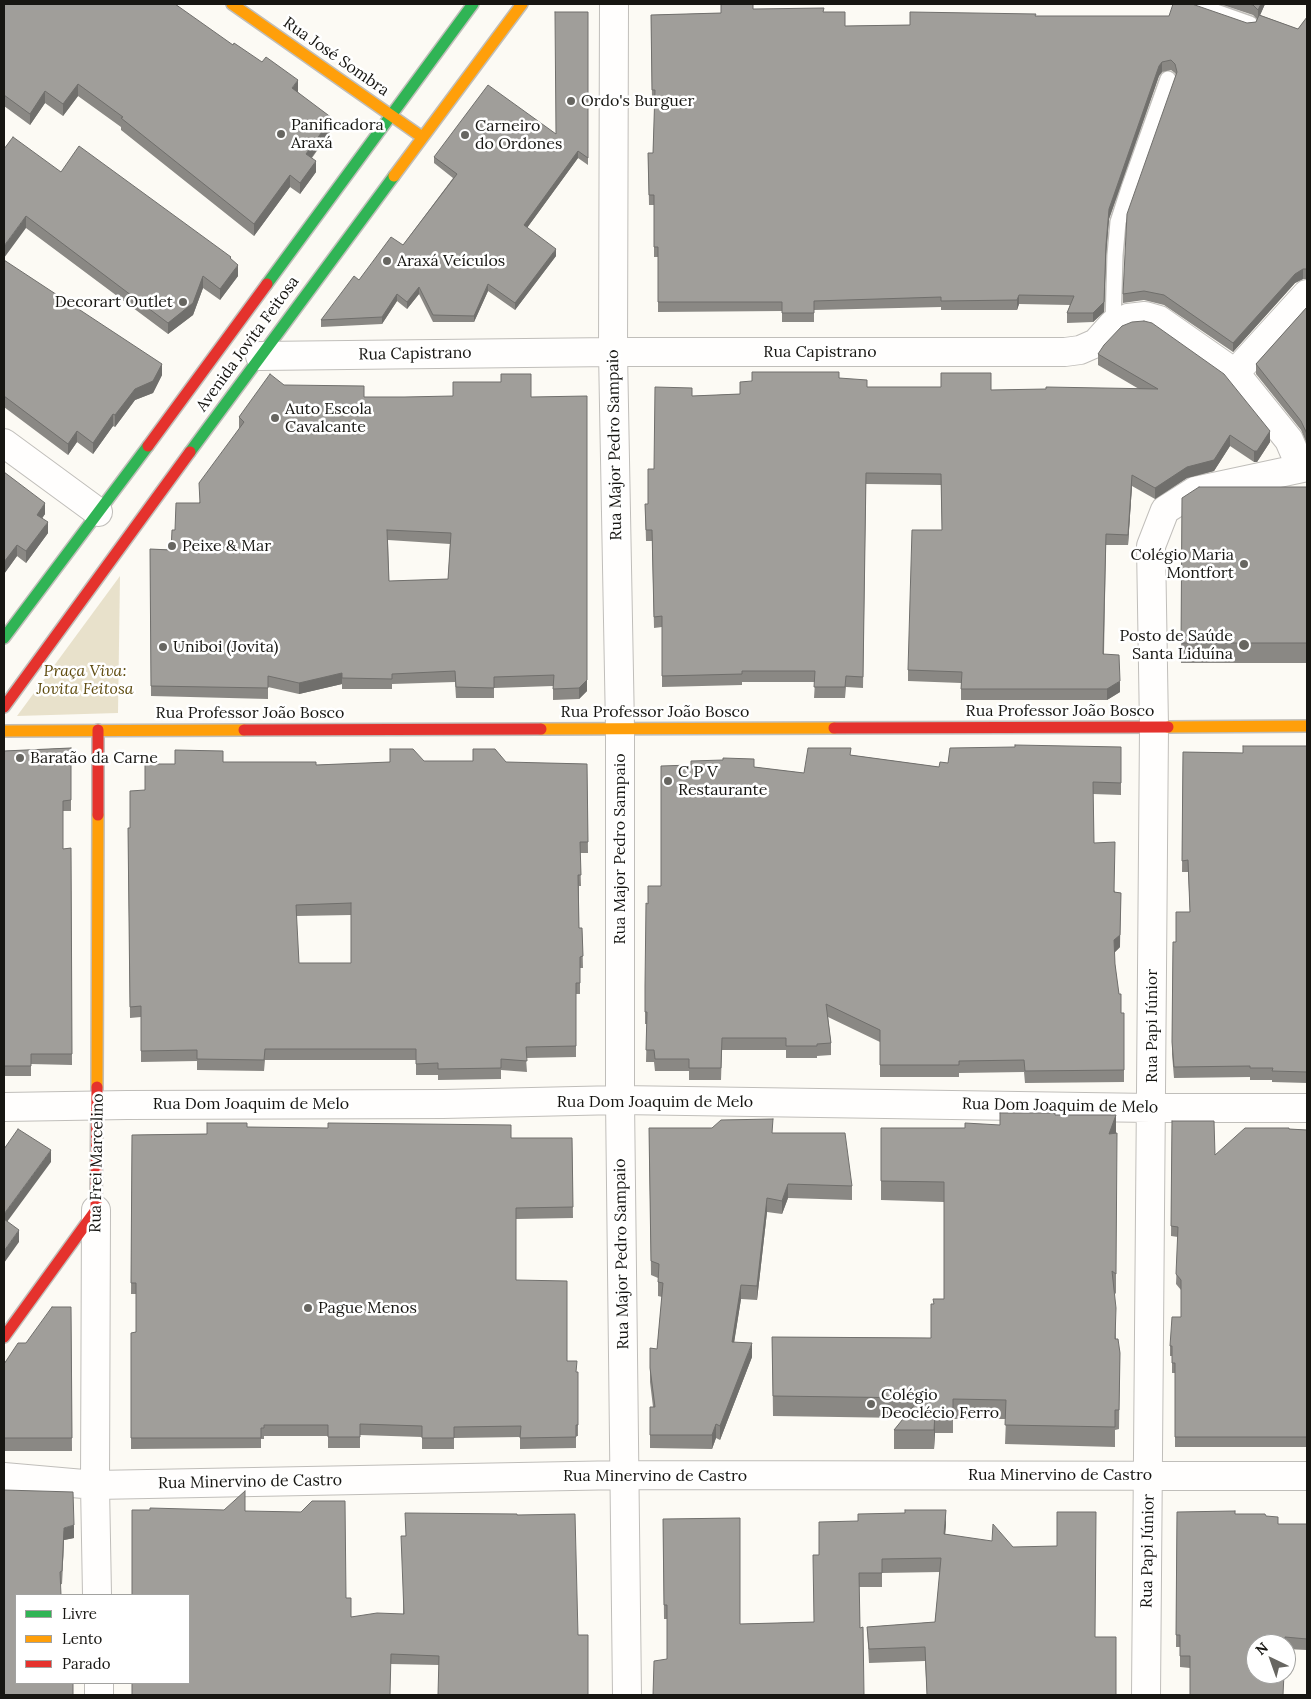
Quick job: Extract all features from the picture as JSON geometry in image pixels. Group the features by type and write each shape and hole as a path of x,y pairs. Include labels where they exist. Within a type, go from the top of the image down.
{"street":[{"name":"Rua José Sombra","path":"232,4 422,137"},
{"name":"Avenida Jovita Feitosa","path":"4,638 234,330 473,4"},
{"name":"Avenida Jovita Feitosa","path":"4,706 260,356 522,4"},
{"name":"Rua Major Pedro Sampaio","path":"614,4 613,352 620,728 620,1100 627,1695"},
{"path":"1236,373 1307,294"},
{"path":"1113,324 1128,318 1145,316 1159,320 1236,373 1289,440 1302,468"},
{"name":"Rua Capistrano","path":"260,356 613,352 1065,352 1080,350 1096,343 1113,324"},
{"path":"4,443 98,512"},
{"name":"Rua Papi Júnior","path":"1146,1695 1154,726 1151,546 1165,510 1195,491 1302,468"},
{"name":"Rua Professor João Bosco","path":"4,731 1307,726"},
{"name":"Rua Frei Marcelino","path":"97,1594 95,1485 98,730"},
{"name":"Rua Dom Joaquim de Melo","path":"4,1107 443,1104 620,1100 1151,1108 1307,1108"},
{"path":"4,1337 96,1210"},
{"name":"Rua Minervino de Castro","path":"4,1477 95,1485 625,1475 1307,1476"}],"lane":[{"path":"1193,4 1250,24"},
{"path":"1113,324 1118,222 1168,79"}],"green space":[{"name":"Praça Viva: Jovita Feitosa","path":"120,576 118,713 17,716"}],"building":[{"path":"4,4 175,4 233,45 234,43 262,62 266,57 298,80 292,88 332,118 306,154 316,161 300,183 290,175 254,224 121,118 123,117 78,84 63,104 45,91 30,114 4,95"},
{"path":"721,4 753,4 753,9 824,8 823,12 845,12 845,26 910,25 910,12 1036,14 1035,16 1169,16 1173,4 1192,4 1247,23 1256,22 1259,15 1298,29 1307,17 1307,269 1303,269 1295,274 1233,343 1164,295 1144,291 1123,294 1127,214 1177,72 1175,64 1171,60 1162,62 1159,66 1109,209 1104,302 1093,313 1067,313 1074,296 1019,295 1017,300 941,301 941,297 814,301 814,313 782,313 782,302 658,302 658,247 654,247 654,195 649,195 648,153 653,153 655,90 652,90 651,15 721,13"},
{"path":"1248,4 1261,4 1258,10 1253,5"},
{"path":"555,12 588,12 588,158 578,151 524,225 556,249 515,303 488,284 474,316 433,315 419,287 407,302 397,294 382,317 321,320 354,276 359,280 391,237 403,245 457,174 434,157 488,85 556,134"},
{"path":"13,137 61,172 79,146 231,257 238,265 220,289 203,276 193,303 168,323 26,216 4,246 4,149"},
{"path":"4,260 162,364 153,381 135,389 115,415 113,414 93,443 77,431 68,444 4,396"},
{"path":"1307,307 1307,434 1301,421 1256,364"},
{"path":"1144,321 1152,323 1224,374 1270,431 1257,451 1254,451 1230,435 1214,460 1187,467 1155,488 1132,475 1128,535 1106,534 1103,654 1119,655 1120,681 1107,689 961,689 962,672 908,670 912,530 942,530 941,474 866,473 863,677 846,676 845,687 814,687 815,671 742,671 742,674 662,676 662,616 654,617 652,530 646,530 645,504 648,504 648,469 654,469 655,387 692,388 692,396 740,394 740,382 752,381 752,372 839,372 839,378 867,380 867,387 941,387 941,373 991,373 991,390 1046,389 1046,387 1158,389 1098,354 1122,326 1132,322"},
{"path":"270,374 284,385 364,386 364,397 404,397 453,396 453,382 501,382 501,374 531,374 531,397 587,396 587,680 579,688 553,689 554,675 494,677 494,688 456,687 455,671 392,674 392,679 342,678 342,673 299,683 268,676 268,688 151,686 150,549 171,550 172,530 175,530 176,503 200,503 199,483 244,422 239,417","holes":["387,530 451,533 448,579 389,581"]},
{"path":"4,472 45,503 37,515 48,522 26,551 17,545 4,562"},
{"name":"Colégio Maria Montfort","path":"1199,487 1307,487 1307,643 1181,643 1182,498"},
{"path":"1015,745 1121,747 1121,783 1093,782 1094,843 1115,842 1114,892 1121,893 1120,935 1114,940 1115,964 1119,994 1121,994 1121,1013 1124,1013 1124,1070 1025,1071 1024,1060 959,1061 959,1065 880,1065 880,1030 826,1004 831,1043 817,1044 817,1046 786,1046 786,1038 722,1038 721,1068 689,1068 689,1059 655,1059 654,1050 646,1050 646,903 648,904 648,886 661,886 661,766 691,765 691,761 723,760 723,758 754,759 754,767 804,773 808,748 851,748 850,755 939,767 940,762 948,763 950,748 1015,747"},
{"path":"1243,746 1307,746 1307,1072 1272,1071 1273,1068 1250,1068 1250,1066 1174,1067 1172,1042 1173,942 1176,942 1176,912 1190,912 1188,860 1182,861 1183,752 1243,753"},
{"path":"71,748 71,800 63,801 63,849 71,848 72,1054 31,1054 31,1066 4,1066 4,751"},
{"path":"390,749 413,749 424,761 473,761 473,749 495,749 506,762 587,764 588,842 580,842 581,875 578,875 579,928 582,928 583,956 580,957 580,983 576,983 576,1046 526,1047 527,1061 501,1059 501,1068 438,1069 438,1063 416,1064 416,1049 265,1049 264,1060 197,1059 197,1050 141,1051 141,1006 130,1007 128,828 130,828 130,791 145,790 145,764 175,764 175,750 223,751 223,762 316,762 316,765 390,762","holes":["351,903 351,963 299,963 296,905"]},
{"path":"1000,1113 1116,1115 1109,1134 1117,1133 1116,1274 1112,1271 1116,1308 1115,1339 1118,1339 1120,1353 1119,1410 1115,1410 1115,1427 1005,1425 1006,1400 953,1399 953,1413 935,1413 934,1430 894,1430 920,1398 773,1396 772,1337 931,1338 931,1304 934,1304 933,1299 944,1299 944,1182 881,1181 881,1128 965,1128 965,1123 1000,1125"},
{"path":"773,1119 772,1133 845,1133 852,1186 788,1184 782,1201 767,1198 757,1286 741,1285 732,1342 752,1343 720,1426 716,1424 712,1435 650,1435 650,1407 655,1407 650,1368 650,1348 657,1349 663,1283 658,1282 659,1264 651,1261 649,1128 712,1128 721,1120"},
{"path":"1172,1121 1214,1121 1215,1155 1245,1128 1307,1130 1307,1437 1175,1437 1175,1363 1172,1363 1172,1346 1170,1346 1172,1317 1181,1317 1181,1280 1176,1274 1178,1227 1171,1226"},
{"path":"207,1123 247,1123 247,1127 328,1128 328,1123 511,1125 511,1138 572,1138 573,1207 516,1208 516,1280 567,1281 567,1361 577,1361 576,1372 578,1372 578,1425 576,1425 576,1437 520,1438 521,1426 454,1427 454,1438 422,1438 422,1426 360,1424 360,1437 328,1437 328,1425 264,1425 264,1428 261,1428 261,1438 131,1438 131,1333 136,1332 136,1283 131,1283 132,1135 207,1134"},
{"path":"18,1129 51,1150 4,1214 4,1149"},
{"path":"4,1219 19,1230 4,1251"},
{"path":"52,1307 71,1307 72,1438 4,1438 4,1364 18,1343 26,1343"},
{"path":"4,1490 73,1492 74,1525 64,1528 62,1571 60,1572 61,1594 15,1594 15,1684 73,1684 73,1695 4,1695"},
{"path":"245,1491 245,1511 301,1512 312,1501 345,1501 346,1598 351,1598 351,1617 377,1613 404,1614 401,1536 406,1536 405,1513 575,1514 578,1635 588,1635 588,1695 438,1695 439,1656 391,1654 390,1695 132,1695 132,1684 190,1684 190,1594 132,1594 132,1510 150,1510 150,1508 224,1510"},
{"path":"905,1510 946,1510 944,1534 992,1541 993,1524 1013,1547 1057,1546 1057,1512 1096,1512 1095,1637 1116,1637 1116,1695 927,1695 925,1647 869,1649 867,1627 935,1622 941,1558 882,1559 882,1573 859,1573 860,1628 863,1627 864,1695 653,1695 654,1661 667,1659 667,1605 664,1605 663,1519 740,1518 740,1624 814,1622 813,1555 819,1555 819,1522 858,1521 858,1514 905,1513"},
{"path":"1235,1511 1235,1514 1265,1514 1266,1516 1278,1517 1278,1524 1307,1524 1307,1639 1296,1638 1296,1634 1246,1634 1246,1684 1284,1684 1283,1695 1190,1695 1190,1656 1180,1656 1180,1635 1176,1635 1177,1512"}],"traffic: fast":[{"path":"267,284 473,4"},
{"path":"190,452 394,176"},
{"path":"4,638 148,446"}],"traffic: slow":[{"path":"232,4 422,137"},
{"path":"394,176 522,4"},
{"path":"1168,727 1307,726"},
{"path":"541,729 834,728"},
{"path":"4,731 244,730"},
{"path":"97,1087 98,815"}],"traffic: jam":[{"path":"148,446 267,284"},
{"path":"4,707 190,452"},
{"path":"834,728 1168,727"},
{"path":"244,730 541,729"},
{"path":"98,730 98,815"},
{"path":"4,1337 96,1210 97,1087"}],"place":[{"name":"Ordo's Burguer","path":"571,101"},
{"name":"Panificadora Araxá","path":"281,134"},
{"name":"Carneiro do Ordones","path":"465,135"},
{"name":"Araxá Veículos","path":"387,261"},
{"name":"Decorart Outlet","path":"183,302"},
{"name":"Auto Escola Cavalcante","path":"275,418"},
{"name":"Peixe & Mar","path":"172,546"},
{"name":"Colégio Maria Montfort","path":"1244,564"},
{"name":"Posto de Saúde Santa Liduína","path":"1244,645"},
{"name":"Uniboi (Jovita)","path":"163,647"},
{"name":"Baratão da Carne","path":"20,758"},
{"name":"C P V Restaurante","path":"668,781"},
{"name":"Pague Menos","path":"308,1308"},
{"name":"Colégio Deoclécio Ferro","path":"871,1404"}]}
